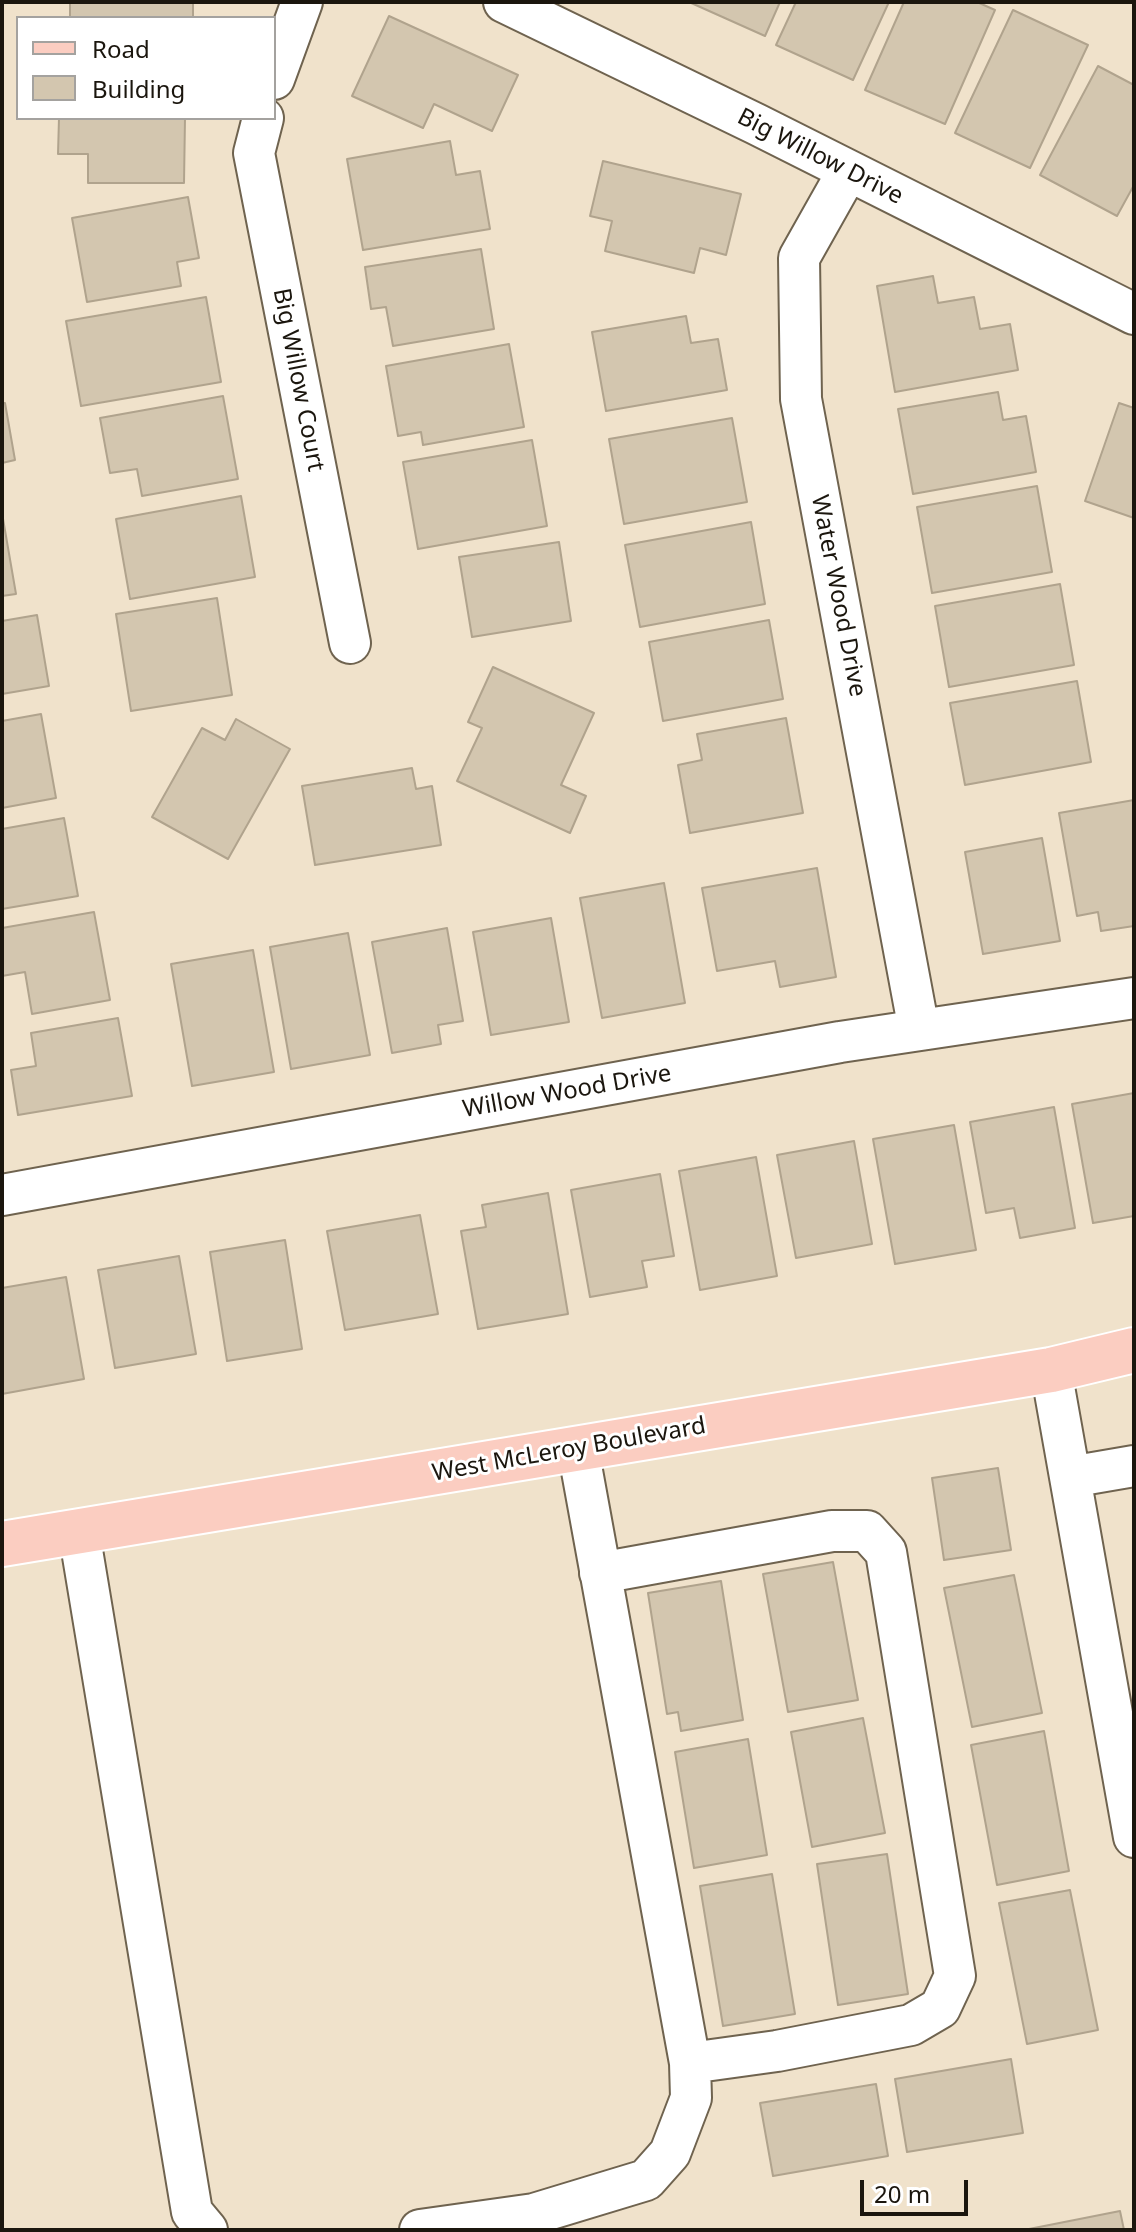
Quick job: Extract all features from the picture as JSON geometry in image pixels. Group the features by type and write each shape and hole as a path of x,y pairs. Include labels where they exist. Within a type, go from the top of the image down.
{"main road":[{"name":"West McLeroy Boulevard","path":"2,1544 1051,1370 1134,1350"}],"street":[{"path":"276,74 302,2"},
{"name":"Big Willow Drive","path":"504,2 756,124 1134,314"},
{"name":"Big Willow Court","path":"262,120 254,153 350,643"},
{"name":"Water Wood Drive","path":"848,171 799,258 801,399 919,1030"},
{"name":"Willow Wood Drive","path":"2,1195 840,1042 1134,998"},
{"path":"1051,1370 1134,1837"},
{"path":"420,2230 534,2214 646,2180 670,2153 691,2098 690,2063 578,1449"},
{"path":"1070,1477 1134,1466"},
{"path":"600,1573 832,1531 867,1531 886,1552 955,1976 940,2008 911,2025 777,2051 690,2063"},
{"path":"79,1532 192,2212 207,2230"}],"building":[{"path":"70,2 193,2 193,16 70,16"},
{"path":"689,2 780,2 765,36"},
{"path":"796,2 889,2 853,80 776,45"},
{"path":"904,2 977,2 995,10 945,124 865,90"},
{"path":"1013,10 1088,45 1030,168 955,133"},
{"path":"389,16 518,75 492,131 434,104 423,128 352,96"},
{"path":"1098,66 1134,85 1134,185 1117,216 1040,175"},
{"path":"59,120 185,120 184,183 88,183 88,154 58,154"},
{"path":"450,141 456,175 480,171 490,229 363,250 347,159"},
{"path":"603,161 741,194 726,255 700,248 694,273 605,251 612,221 590,216"},
{"path":"188,197 199,258 177,262 181,286 87,302 72,218"},
{"path":"481,249 494,329 393,346 386,307 371,309 365,267"},
{"path":"933,276 938,303 974,297 980,329 1010,324 1018,370 895,392 877,286"},
{"path":"206,297 221,382 81,406 66,321"},
{"path":"686,316 691,343 718,339 727,390 606,411 592,332"},
{"path":"509,344 524,427 423,445 421,432 398,436 386,366"},
{"path":"998,392 1003,420 1026,416 1036,472 913,494 898,409"},
{"path":"223,396 238,479 142,496 137,469 110,473 100,418"},
{"path":"2,403 5,403 15,460 2,463"},
{"path":"1119,403 1134,408 1134,518 1085,501"},
{"path":"732,418 747,502 624,524 609,439"},
{"path":"532,440 547,526 418,549 403,462"},
{"path":"1037,486 1052,572 932,593 917,507"},
{"path":"241,496 255,577 130,599 116,519"},
{"path":"2,513 16,594 2,596"},
{"path":"751,522 765,604 640,627 625,545"},
{"path":"559,542 571,621 472,637 459,557"},
{"path":"1060,584 1074,665 949,687 935,606"},
{"path":"217,598 232,695 131,711 116,614"},
{"path":"37,615 49,686 2,694 2,621"},
{"path":"769,620 783,699 663,721 649,642"},
{"path":"493,667 594,713 561,785 586,796 570,833 457,781 482,728 468,722"},
{"path":"1077,681 1091,762 965,785 950,703"},
{"path":"41,714 56,798 2,808 2,721"},
{"path":"786,718 803,813 690,833 678,765 702,760 697,734"},
{"path":"236,719 290,749 228,859 152,817 202,728 225,740"},
{"path":"412,768 416,789 432,786 441,845 315,865 302,786"},
{"path":"1134,800 1134,926 1101,931 1098,912 1077,916 1059,813"},
{"path":"64,818 78,896 2,909 2,829"},
{"path":"1042,838 1060,941 983,954 965,852"},
{"path":"817,868 836,977 780,987 775,961 717,971 702,888"},
{"path":"664,883 685,1003 602,1018 580,898"},
{"path":"94,912 110,1000 32,1014 25,972 2,976 2,928"},
{"path":"551,918 569,1022 491,1035 473,932"},
{"path":"447,928 463,1021 438,1025 441,1044 392,1053 372,942"},
{"path":"348,933 370,1055 291,1069 270,947"},
{"path":"253,950 274,1072 192,1086 171,964"},
{"path":"118,1018 132,1096 18,1115 11,1070 36,1066 31,1033"},
{"path":"1134,1093 1134,1216 1093,1223 1072,1104"},
{"path":"1054,1107 1075,1228 1020,1238 1014,1208 986,1213 970,1122"},
{"path":"954,1125 976,1250 895,1264 873,1139"},
{"path":"854,1141 872,1244 796,1258 777,1155"},
{"path":"756,1157 777,1276 700,1290 679,1171"},
{"path":"660,1174 674,1256 642,1261 647,1287 590,1297 571,1190"},
{"path":"548,1193 568,1314 478,1329 461,1231 486,1227 482,1205"},
{"path":"420,1215 438,1314 345,1330 327,1231"},
{"path":"285,1240 302,1349 227,1361 210,1252"},
{"path":"179,1256 196,1354 115,1368 98,1270"},
{"path":"66,1277 84,1379 2,1394 2,1288"},
{"path":"998,1468 1011,1550 944,1560 932,1478"},
{"path":"833,1562 858,1700 788,1712 763,1574"},
{"path":"1014,1575 1042,1713 972,1727 944,1588"},
{"path":"721,1581 743,1720 681,1731 678,1712 667,1714 648,1593"},
{"path":"863,1718 885,1833 812,1847 791,1732"},
{"path":"1044,1731 1069,1871 997,1885 971,1745"},
{"path":"748,1739 767,1855 694,1868 675,1752"},
{"path":"887,1854 908,1994 838,2005 817,1864"},
{"path":"772,1874 795,2014 723,2026 700,1886"},
{"path":"1070,1890 1098,2030 1027,2044 999,1903"},
{"path":"1011,2059 1023,2133 907,2152 895,2079"},
{"path":"876,2084 888,2156 773,2176 760,2103"},
{"path":"1120,2211 1124,2230 1029,2229"}]}
